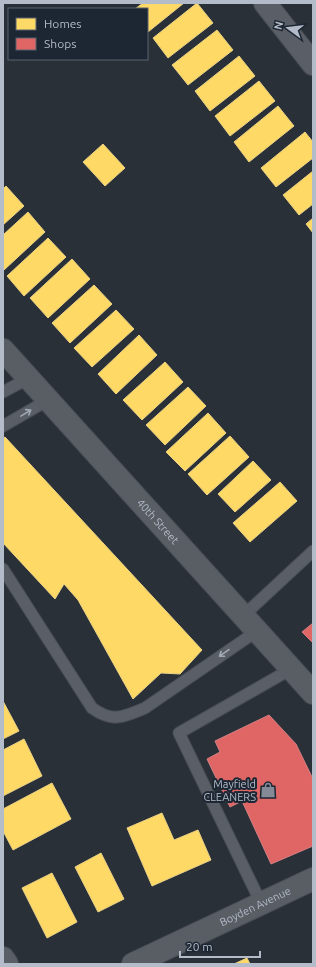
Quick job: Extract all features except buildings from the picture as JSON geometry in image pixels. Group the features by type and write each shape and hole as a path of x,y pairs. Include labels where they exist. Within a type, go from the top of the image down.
{"street":[{"path":"265,3 313,64"},
{"name":"40th Street","path":"3,350 313,694"},
{"name":"Boyden Avenue","path":"133,964 261,903 311,884"},
{"path":"3,958 6,964"}],"lane":[{"path":"3,392 29,378"},
{"path":"3,426 48,400"},
{"path":"3,569 92,708 101,714 113,717 124,717 145,708 250,623 313,551"},
{"path":"261,903 179,733 291,669"}],"place":[{"name":"Mayfield CLEANERS","path":"268,790"}]}
